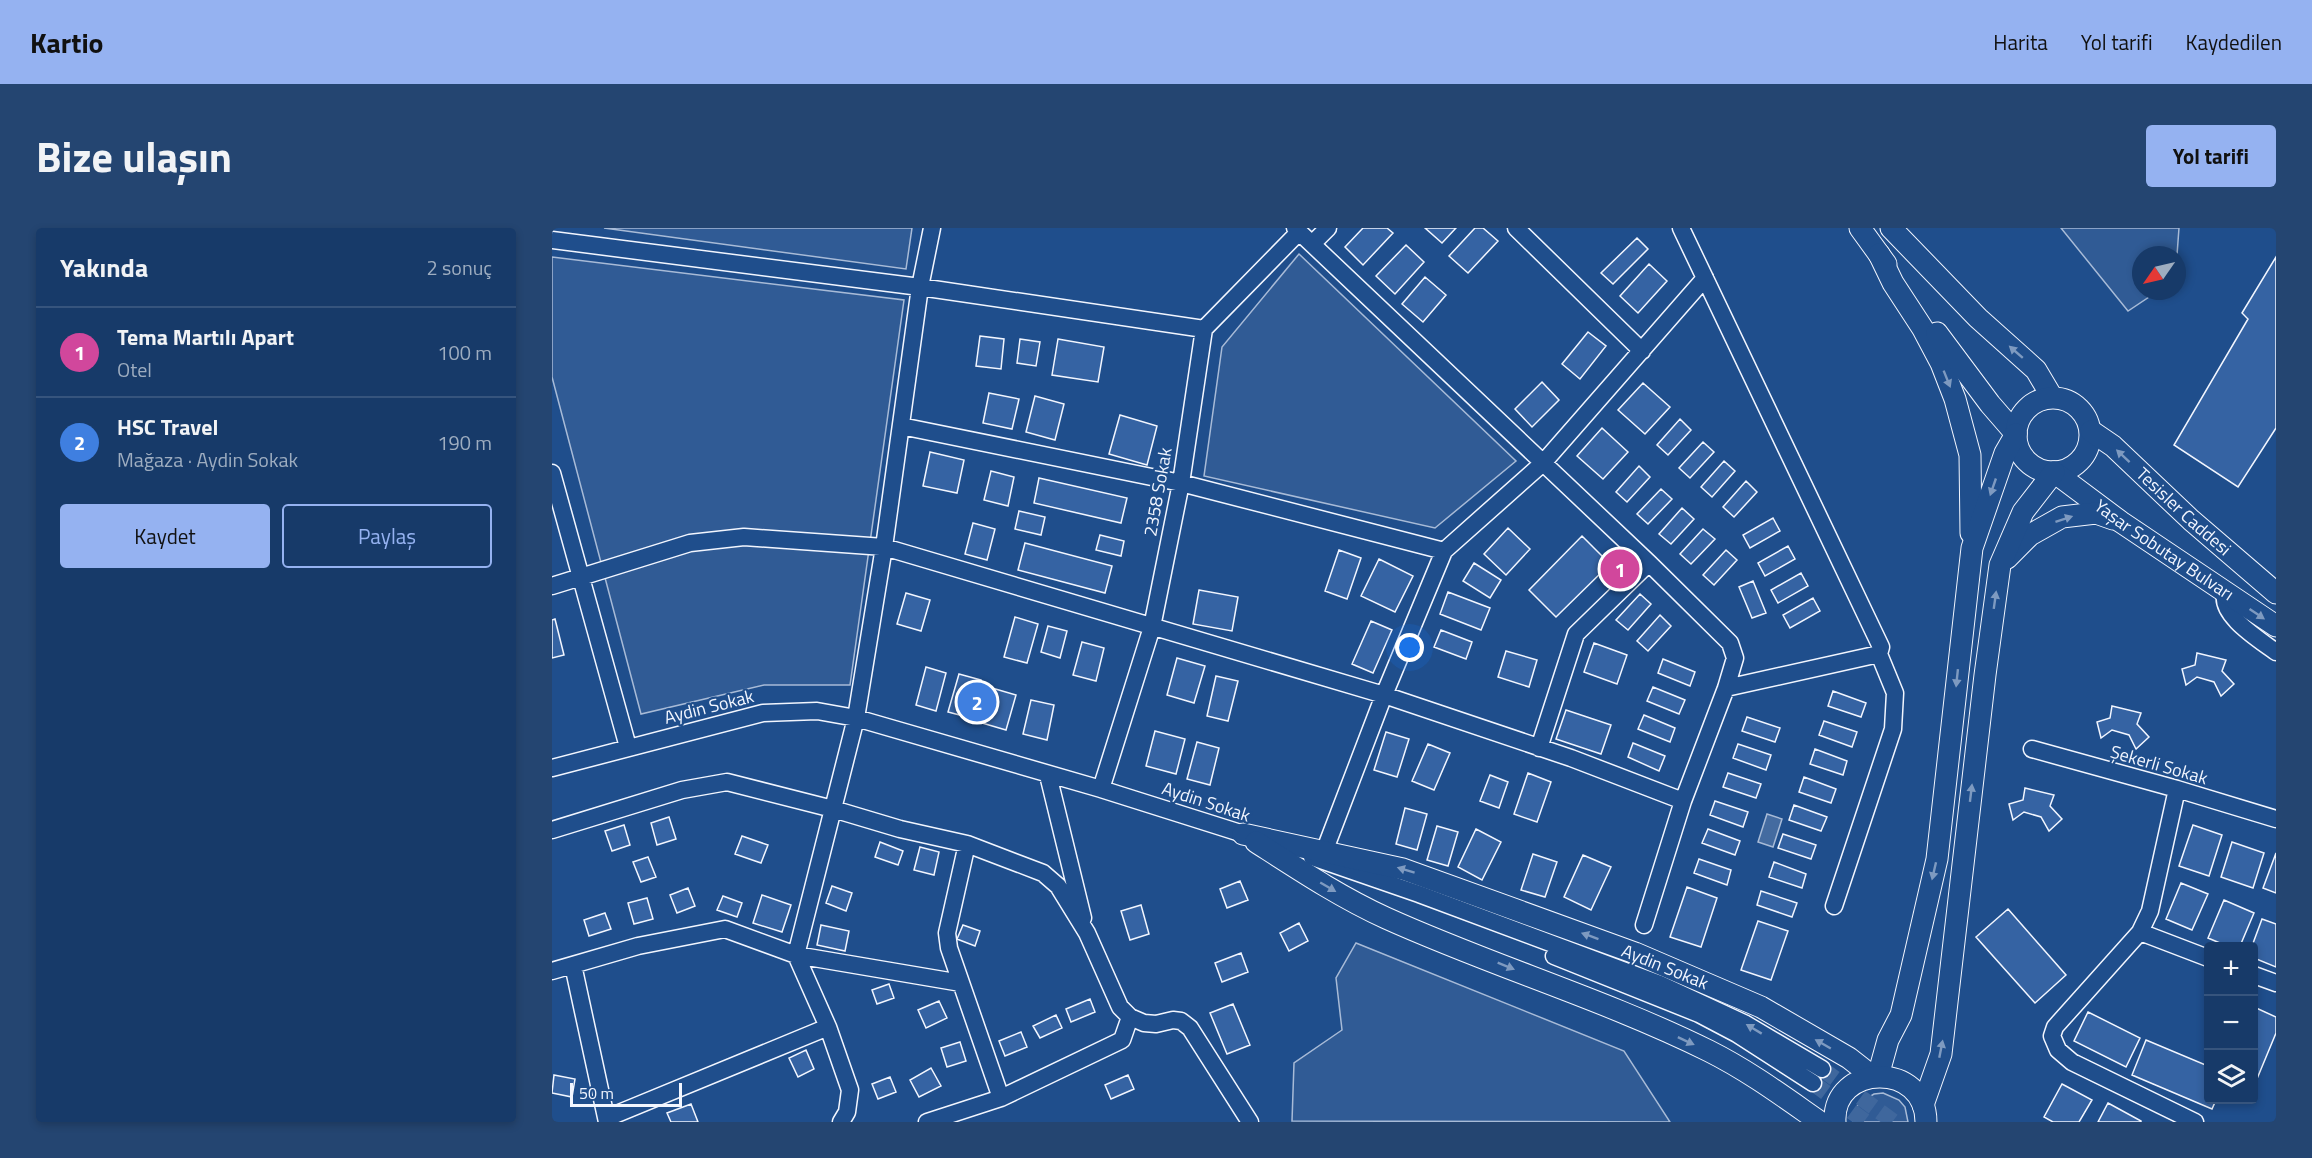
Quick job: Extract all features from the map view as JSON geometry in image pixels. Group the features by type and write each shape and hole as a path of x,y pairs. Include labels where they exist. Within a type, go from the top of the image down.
{"main road":[{"path":"1860,228 1990,405 2016,434"},
{"path":"1892,228 1978,318 2036,369 2052,397"},
{"path":"1875,1076 1888,1040 1901,1015 1937,858 1972,548 1970,455 1955,399 1941,363 1923,328 1893,283 1879,254"},
{"path":"2052,397 2063,399 2082,411 2091,431 2090,443 2081,459 2066,470 2054,472 2031,465 2018,446 2016,434 2023,412 2031,404 2052,397"},
{"name":"Tesisler Caddesi","path":"2091,431 2113,446 2191,520 2276,593"},
{"path":"1972,548 2005,453 2016,434"},
{"path":"1926,1117 1941,1054 2000,565 2023,512 2054,472"},
{"name":"Yaşar Sobutay Bulvarı","path":"2054,472 2121,522 2276,626"},
{"path":"2000,565 2030,535 2062,517 2096,513 2121,522"},
{"path":"1243,834 1403,869 1635,952 1761,1007 1849,1058 1875,1076"},
{"path":"1243,834 1327,887 1385,918 1645,1022 1711,1052 1772,1087 1820,1122"},
{"path":"1835,1122 1838,1103 1846,1091 1858,1081 1875,1076 1888,1076 1903,1082 1915,1091 1926,1117"},
{"path":"1772,1087 1792,1122"}],"street":[{"path":"841,1122 847,1112 850,1090 828,1027 796,955 856,718 884,547 920,287 932,228"},
{"path":"1312,244 1328,228"},
{"path":"1516,228 1642,351"},
{"path":"1682,228 1881,647 1879,654 1895,693 1893,729 1834,906"},
{"path":"552,240 920,287 1204,329 1297,230 1649,563 1730,643 1735,658 1726,688 1683,801 1644,925"},
{"path":"1324,852 1384,695 1444,551 1543,463 1705,278"},
{"name":"2358 Sokak","path":"1101,789 1152,627 1181,483 1204,329"},
{"path":"901,426 1181,483 1444,551"},
{"path":"552,473 628,747"},
{"path":"552,586 690,543 744,537 884,547 1384,695 1539,748 1683,801"},
{"path":"1539,748 1576,634 1649,563"},
{"path":"2226,592 2223,601 2227,609 2252,634 2276,652"},
{"path":"1726,688 1879,654"},
{"name":"Aydin Sokak","path":"552,768 763,713 817,711 856,718 1101,789 1419,894 1660,984 1744,1023 1817,1076"},
{"name":"Şekerli Sokak","path":"2032,749 2276,819"},
{"path":"1048,775 1087,933"},
{"path":"552,830 682,790 727,782 900,829 967,844 1043,873 1058,886 1087,933 1120,1007 1130,1017 1144,1023 1156,1024 1173,1020 1181,1021 1190,1028 1250,1122"},
{"path":"2176,789 2150,911 2140,932 2055,1027 2052,1036 2058,1050 2072,1062 2195,1122"},
{"path":"967,844 947,933 949,948 1001,1098"},
{"path":"552,970 638,946 725,929 796,955 961,983"},
{"path":"2140,932 2204,956"},
{"path":"573,965 607,1120 828,1027"},
{"path":"2258,977 2276,983"},
{"path":"927,1122 1001,1098 1122,1040 1130,1017"}],"shaded area":[{"path":"604,228 912,228 906,269"},
{"path":"2061,228 2179,228 2178,246 2132,246 2132,300 2144,300 2128,311"},
{"path":"1299,254 1516,461 1435,528 1204,476 1222,347"},
{"path":"552,257 904,300 850,685 764,685 641,714 552,377"},
{"path":"1767,814 1782,819 1773,847 1758,842"},
{"path":"1356,943 1624,1051 1670,1122 1292,1121 1294,1063 1342,1030 1336,978"},
{"path":"1883,1093 1899,1100 1905,1107 1908,1122 1853,1122 1859,1103 1874,1094"}],"building":[{"path":"1363,228 1387,228 1393,233 1363,265 1345,247"},
{"path":"1425,228 1456,228 1442,243"},
{"path":"1475,228 1483,228 1498,241 1468,273 1449,256"},
{"path":"1637,238 1648,249 1613,284 1601,273"},
{"path":"1406,245 1424,262 1395,294 1376,276"},
{"path":"2276,257 2276,428 2238,487 2174,445 2248,319 2242,313"},
{"path":"1649,264 1667,281 1638,313 1620,296"},
{"path":"1425,277 1446,295 1423,322 1402,304"},
{"path":"1588,332 1606,346 1580,379 1562,364"},
{"path":"980,336 1004,339 1001,369 976,366"},
{"path":"1020,339 1040,342 1036,366 1017,363"},
{"path":"1058,339 1104,347 1098,382 1052,375"},
{"path":"1542,382 1559,400 1532,427 1515,409"},
{"path":"1643,383 1670,407 1645,434 1618,410"},
{"path":"989,393 1019,399 1012,429 983,423"},
{"path":"1035,396 1064,404 1055,440 1026,432"},
{"path":"1120,415 1157,426 1147,465 1109,454"},
{"path":"1680,419 1691,430 1668,455 1657,445"},
{"path":"1602,428 1628,452 1603,479 1577,456"},
{"path":"1703,442 1714,452 1690,478 1679,468"},
{"path":"930,452 964,460 957,493 923,486"},
{"path":"1724,461 1735,471 1712,497 1701,487"},
{"path":"1639,466 1650,477 1627,502 1616,492"},
{"path":"991,471 1014,477 1008,506 984,500"},
{"path":"1039,478 1127,498 1121,523 1034,503"},
{"path":"1746,481 1757,492 1734,517 1723,507"},
{"path":"1661,489 1672,499 1648,524 1637,514"},
{"path":"1682,508 1694,519 1671,544 1659,534"},
{"path":"1019,511 1045,517 1041,535 1015,529"},
{"path":"1773,518 1780,531 1750,548 1743,535"},
{"path":"973,523 995,529 987,560 965,554"},
{"path":"1508,528 1530,549 1506,575 1484,554"},
{"path":"1703,529 1715,539 1691,564 1680,554"},
{"path":"1100,535 1124,541 1121,556 1096,550"},
{"path":"1582,536 1610,564 1556,617 1529,590"},
{"path":"1025,543 1112,566 1105,593 1018,570"},
{"path":"1788,546 1795,559 1765,576 1758,563"},
{"path":"1339,550 1361,558 1347,599 1325,591"},
{"path":"1726,550 1737,560 1714,585 1703,575"},
{"path":"1379,559 1413,576 1395,612 1361,596"},
{"path":"1474,563 1501,580 1490,598 1463,581"},
{"path":"1801,573 1808,586 1778,603 1771,590"},
{"path":"1753,581 1766,613 1752,618 1739,587"},
{"path":"1199,590 1238,597 1232,631 1193,624"},
{"path":"1448,592 1490,608 1481,630 1440,614"},
{"path":"906,593 930,600 921,631 897,624"},
{"path":"1640,594 1651,604 1628,630 1616,620"},
{"path":"1813,598 1820,611 1790,628 1783,615"},
{"path":"1660,615 1671,626 1648,651 1637,641"},
{"path":"1015,617 1038,624 1027,663 1004,657"},
{"path":"555,619 564,655 552,658 552,620"},
{"path":"1371,621 1392,630 1373,673 1352,664"},
{"path":"1048,626 1067,631 1060,658 1041,652"},
{"path":"1441,630 1472,642 1466,659 1434,647"},
{"path":"1082,642 1104,648 1096,681 1073,675"},
{"path":"1594,643 1627,655 1617,684 1584,672"},
{"path":"1506,651 1537,660 1529,687 1498,677"},
{"path":"2197,653 2226,660 2222,671 2234,684 2221,696 2214,682 2197,677 2186,685 2182,669 2195,665"},
{"path":"1177,658 1205,666 1194,703 1167,695"},
{"path":"1663,659 1695,672 1690,686 1658,673"},
{"path":"926,667 946,673 936,711 916,705"},
{"path":"959,674 981,680 971,718 948,712"},
{"path":"1216,676 1238,681 1228,721 1207,716"},
{"path":"1653,687 1685,700 1679,714 1647,701"},
{"path":"992,688 1016,695 1006,730 982,723"},
{"path":"1833,691 1866,703 1861,717 1828,706"},
{"path":"1031,700 1054,705 1047,740 1023,734"},
{"path":"2112,706 2141,713 2137,724 2149,737 2136,749 2129,735 2112,730 2101,738 2097,722 2110,718"},
{"path":"1566,710 1611,725 1601,754 1556,739"},
{"path":"1644,715 1675,728 1670,742 1638,729"},
{"path":"1747,717 1780,728 1775,742 1742,731"},
{"path":"1824,721 1857,732 1852,747 1819,735"},
{"path":"1155,731 1185,739 1176,774 1146,766"},
{"path":"1386,732 1409,739 1397,777 1374,770"},
{"path":"1197,742 1219,748 1210,785 1187,779"},
{"path":"1633,743 1665,756 1659,771 1628,757"},
{"path":"1428,744 1450,753 1434,790 1412,781"},
{"path":"1738,744 1771,755 1766,770 1733,758"},
{"path":"1815,749 1847,761 1843,775 1810,764"},
{"path":"1528,773 1551,782 1537,822 1514,814"},
{"path":"1728,773 1761,784 1756,798 1723,787"},
{"path":"1490,775 1508,782 1499,808 1480,801"},
{"path":"1804,777 1836,789 1831,803 1799,792"},
{"path":"2025,788 2054,795 2050,806 2062,819 2049,831 2041,817 2024,812 2013,820 2009,804 2023,800"},
{"path":"1715,801 1748,812 1743,827 1710,815"},
{"path":"1794,805 1827,817 1821,831 1789,820"},
{"path":"1405,808 1427,814 1417,850 1396,844"},
{"path":"669,817 676,839 657,845 651,823"},
{"path":"624,825 630,845 612,851 605,831"},
{"path":"2193,825 2222,835 2209,876 2179,866"},
{"path":"1437,826 1458,832 1448,866 1427,860"},
{"path":"1476,829 1501,842 1482,880 1458,867"},
{"path":"1708,829 1740,841 1735,855 1702,843"},
{"path":"1783,834 1816,845 1811,859 1778,848"},
{"path":"742,836 768,845 761,863 735,854"},
{"path":"880,842 903,851 898,865 875,857"},
{"path":"2232,842 2264,853 2253,888 2221,877"},
{"path":"920,847 939,852 934,875 914,870"},
{"path":"2276,853 2276,893 2263,888"},
{"path":"1533,854 1557,862 1545,897 1521,890"},
{"path":"1583,855 1611,867 1591,910 1564,897"},
{"path":"648,857 656,877 641,882 633,862"},
{"path":"1699,859 1731,870 1727,885 1694,873"},
{"path":"1774,862 1806,874 1802,888 1769,877"},
{"path":"1240,881 1248,900 1227,908 1220,889"},
{"path":"2181,883 2208,894 2192,930 2166,919"},
{"path":"832,886 852,893 846,911 826,903"},
{"path":"1687,887 1717,898 1701,947 1670,937"},
{"path":"688,888 695,906 677,913 670,895"},
{"path":"1761,891 1797,903 1792,917 1757,905"},
{"path":"762,895 791,905 782,932 753,923"},
{"path":"723,896 742,903 737,917 717,910"},
{"path":"647,898 653,919 634,924 628,903"},
{"path":"2224,900 2254,913 2242,942 2218,942 2208,938"},
{"path":"1141,905 1149,934 1130,940 1121,911"},
{"path":"2008,909 2066,975 2035,1003 1976,937"},
{"path":"605,913 611,929 589,936 584,920"},
{"path":"2262,919 2276,924 2276,967 2258,960 2258,942 2253,942"},
{"path":"1758,921 1788,931 1771,980 1741,970"},
{"path":"1299,923 1308,941 1289,951 1280,933"},
{"path":"821,925 849,931 845,951 817,945"},
{"path":"963,925 980,931 975,946 957,939"},
{"path":"1241,953 1248,972 1222,982 1215,963"},
{"path":"889,984 894,998 877,1004 872,990"},
{"path":"1090,999 1095,1012 1071,1022 1066,1009"},
{"path":"939,1001 947,1018 926,1028 918,1010"},
{"path":"1233,1004 1250,1045 1227,1054 1210,1013"},
{"path":"2258,1009 2276,1017 2276,1033 2258,1076"},
{"path":"2088,1012 2140,1038 2126,1067 2074,1041"},
{"path":"1056,1015 1062,1028 1040,1038 1033,1026"},
{"path":"1021,1032 1027,1047 1005,1056 999,1041"},
{"path":"2146,1040 2204,1064 2204,1104 2214,1104 2212,1109 2132,1075"},
{"path":"960,1042 966,1061 947,1067 941,1048"},
{"path":"806,1050 814,1069 798,1077 789,1058"},
{"path":"931,1068 941,1086 919,1097 910,1080"},
{"path":"554,1075 575,1079 572,1097 552,1093"},
{"path":"1128,1075 1134,1089 1111,1099 1105,1085"},
{"path":"890,1077 896,1092 878,1099 872,1084"},
{"path":"2062,1084 2092,1100 2079,1122 2053,1122 2044,1117"},
{"path":"2108,1103 2141,1121 2141,1122 2098,1122"},
{"path":"691,1104 698,1122 671,1122 667,1113"}],"tunnel":[{"path":"1822,1069 1894,1122"},
{"path":"1813,1083 1866,1122"}],"place":[{"name":"Tema Martılı Apart","path":"1620,569"},
{"name":"HSC Travel","path":"977,702"}]}
